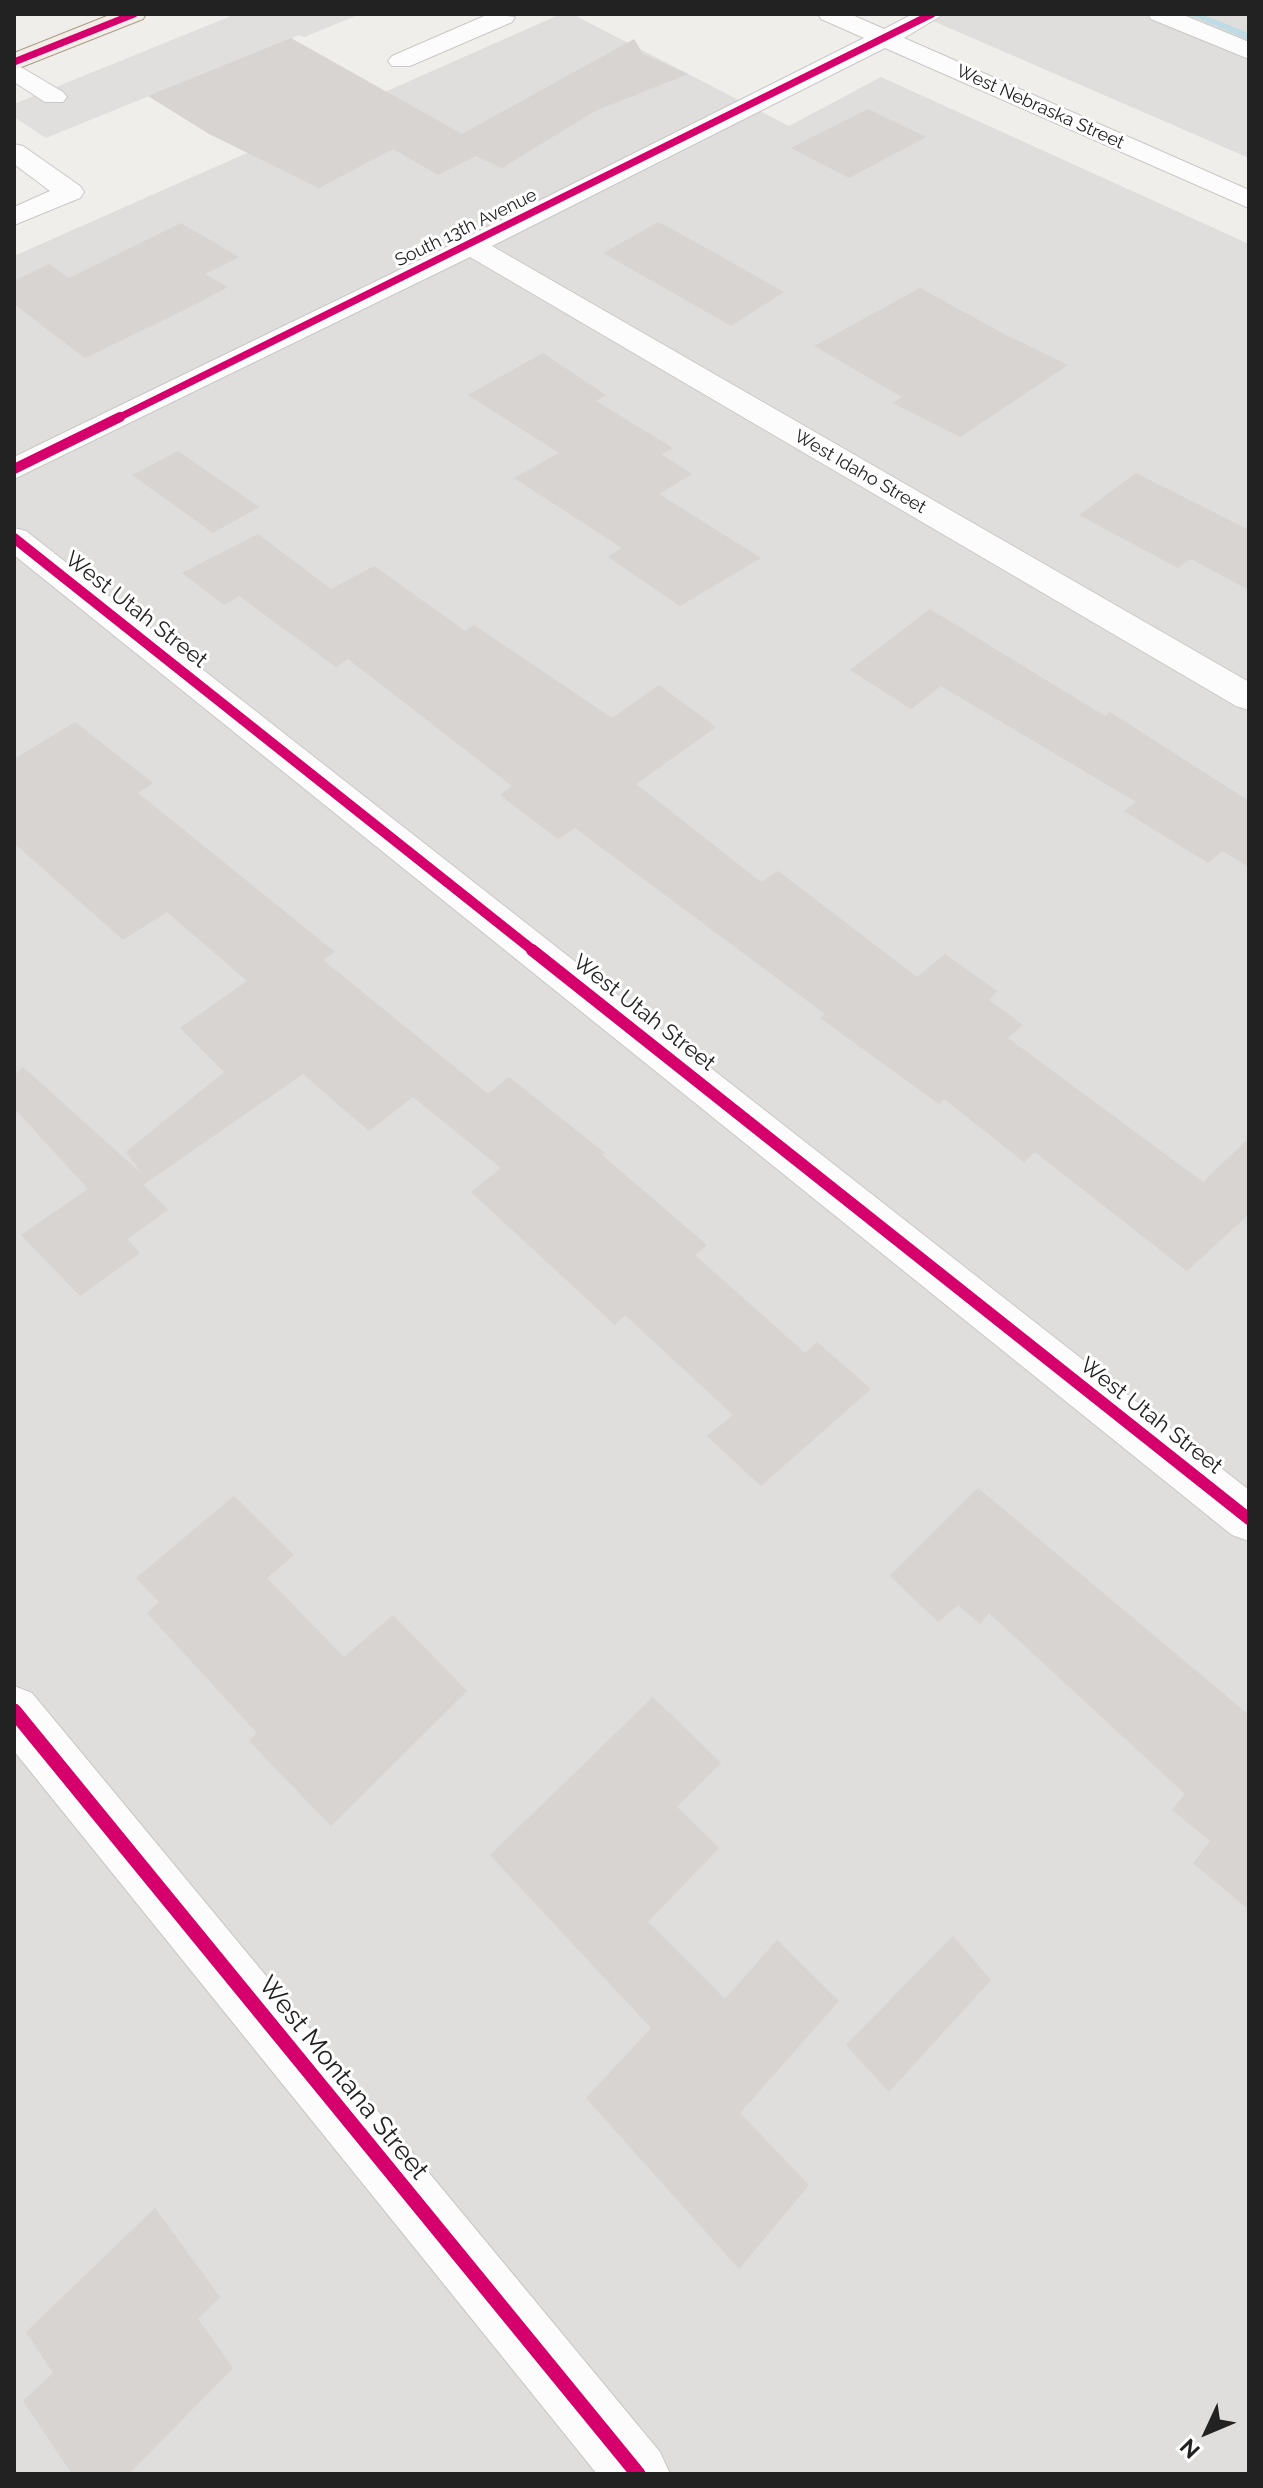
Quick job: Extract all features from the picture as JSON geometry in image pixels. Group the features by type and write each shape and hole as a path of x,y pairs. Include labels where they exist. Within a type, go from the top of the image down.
{"main road":[{"path":"14,62 134,14"}],"street":[{"name":"West Nebraska Street","path":"830,14 1249,200"},
{"name":"South 13th Avenue","path":"14,469 471,246 932,14"},
{"path":"1160,14 1249,51"},
{"path":"1222,14 1249,25"},
{"path":"401,61 503,17"},
{"path":"14,71 54,97"},
{"path":"14,152 70,192 14,217"},
{"name":"West Idaho Street","path":"471,246 1249,698"},
{"name":"West Utah Street","path":"14,538 1249,1519"},
{"name":"West Montana Street","path":"14,1711 638,2474"}],"shaded area":[{"path":"236,14 361,14 304,37 299,35 46,138 14,117 14,104"},
{"path":"561,14 572,14 789,126 881,77 1249,244 1249,2474 14,2474 14,256"},
{"path":"917,14 1249,14 1249,158"}],"building":[{"path":"291,38 462,134 634,39 643,54 688,74 595,111 502,168 476,156 438,175 393,149 319,188 209,134 148,96"},
{"path":"868,109 926,137 849,178 791,148"},
{"path":"658,222 784,292 731,326 603,253"},
{"path":"181,223 239,257 205,274 228,287 184,310 85,358 14,304 14,281 49,264 69,278"},
{"path":"920,288 1068,365 960,437 893,403 902,397 814,346"},
{"path":"543,353 606,395 596,401 673,448 661,454 692,474 659,494 761,558 680,606 608,557 622,548 514,478 559,453 468,395"},
{"path":"178,451 259,507 213,533 132,475"},
{"path":"1136,473 1249,530 1249,590 1191,559 1178,568 1079,515"},
{"path":"258,534 331,589 374,566 465,631 474,625 612,718 659,685 716,727 636,784 761,882 778,871 917,977 945,954 997,991 989,1000 1023,1025 1008,1038 1203,1182 1249,1138 1249,1214 1187,1271 1035,1152 1024,1162 944,1099 939,1104 820,1018 825,1014 575,828 558,839 500,795 512,786 348,659 336,667 239,596 224,605 182,573"},
{"path":"930,609 1105,716 1110,712 1249,801 1249,867 1222,851 1208,863 1124,811 1136,802 941,686 911,709 850,670"},
{"path":"75,722 153,783 138,793 335,952 323,960 488,1094 509,1077 605,1153 602,1155 707,1245 695,1255 805,1353 817,1342 871,1389 761,1486 707,1436 733,1415 625,1315 615,1325 471,1192 501,1168 413,1097 369,1131 303,1074 143,1185 168,1210 127,1239 140,1253 80,1296 21,1235 88,1189 14,1108 14,1076 23,1067 143,1175 126,1152 224,1072 180,1028 247,981 167,912 123,940 14,843 14,759"},
{"path":"978,1488 1249,1715 1249,1910 1193,1863 1210,1841 1172,1810 1185,1794 989,1613 980,1624 958,1605 938,1622 890,1576"},
{"path":"234,1496 294,1555 267,1578 344,1657 393,1615 467,1691 331,1826 249,1741 257,1733 147,1613 159,1602 136,1578"},
{"path":"653,1697 721,1763 677,1807 719,1848 648,1922 725,1999 777,1940 839,2001 740,2113 809,2185 739,2269 586,2098 651,2028 490,1855"},
{"path":"953,1936 991,1980 889,2092 846,2045"},
{"path":"155,2208 220,2297 198,2319 233,2368 129,2474 72,2474 23,2401 53,2373 26,2332"}],"waterway":[{"path":"1192,14 1249,37"}],"cycle path":[{"path":"14,62 134,14"},
{"path":"14,469 471,246 932,14"},
{"path":"14,538 1249,1519"},
{"path":"14,1711 638,2474"}]}
